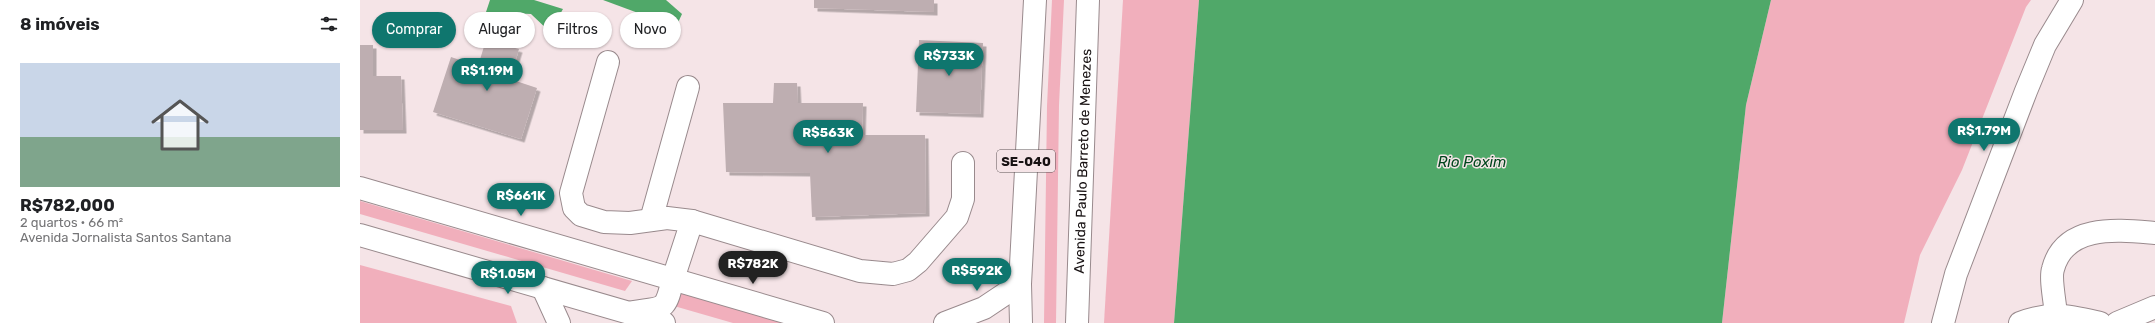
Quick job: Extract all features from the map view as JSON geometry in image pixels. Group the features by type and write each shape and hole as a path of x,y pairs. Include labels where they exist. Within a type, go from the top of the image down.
{"main road":[{"name":"SE-040","path":"1021,323 1020,284 1035,0"},
{"name":"Avenida Paulo Barreto de Menezes","path":"1077,323 1088,0"},
{"path":"1943,323 1956,274 2026,91 2045,45 2072,0"},
{"path":"608,62 571,192 574,208 581,216 604,222 667,218 692,221 860,271 893,274 908,270 918,262 952,226 957,217 963,199 963,163"},
{"path":"651,220 688,87"},
{"path":"360,188 823,323"},
{"path":"629,313 663,307 668,301 673,279 692,221"},
{"path":"2056,314 2052,269 2064,248 2088,233 2116,230 2155,233"},
{"path":"360,235 664,323"},
{"path":"945,323 984,308 1020,284"},
{"path":"544,288 559,323"},
{"path":"2117,323 2155,307"},
{"path":"2020,323 2033,318 2056,314 2100,323"}],"shaded area":[{"path":"1052,0 1064,0 1059,105 1056,323 1044,323 1047,106"},
{"path":"1123,0 1199,0 1174,323 1104,323"},
{"path":"1771,0 2031,0 2026,7 1962,170 1920,255 1904,323 1722,323 1746,105"},
{"path":"360,201 632,281 625,291 360,214"},
{"path":"360,265 511,306 517,323 360,323"},
{"path":"680,291 786,323 733,323 674,306"}],"water":[{"path":"490,0 534,0 563,9 561,12 543,12 543,25 535,18 535,12 486,12"},
{"path":"603,0 666,0 680,12 635,12"},
{"name":"Rio Poxim","path":"1199,0 1771,0 1746,105 1722,323 1174,323"}],"building":[{"path":"814,0 934,0 934,12 814,8"},
{"path":"919,40 983,43 980,114 916,112"},
{"path":"360,45 372,45 373,76 401,76 403,130 360,130"},
{"path":"484,48 519,49 510,79 537,88 521,139 433,112 451,57 478,66"},
{"path":"774,83 797,83 798,103 863,103 862,135 925,135 926,213 812,217 810,173 726,172 723,103 773,103"}]}
